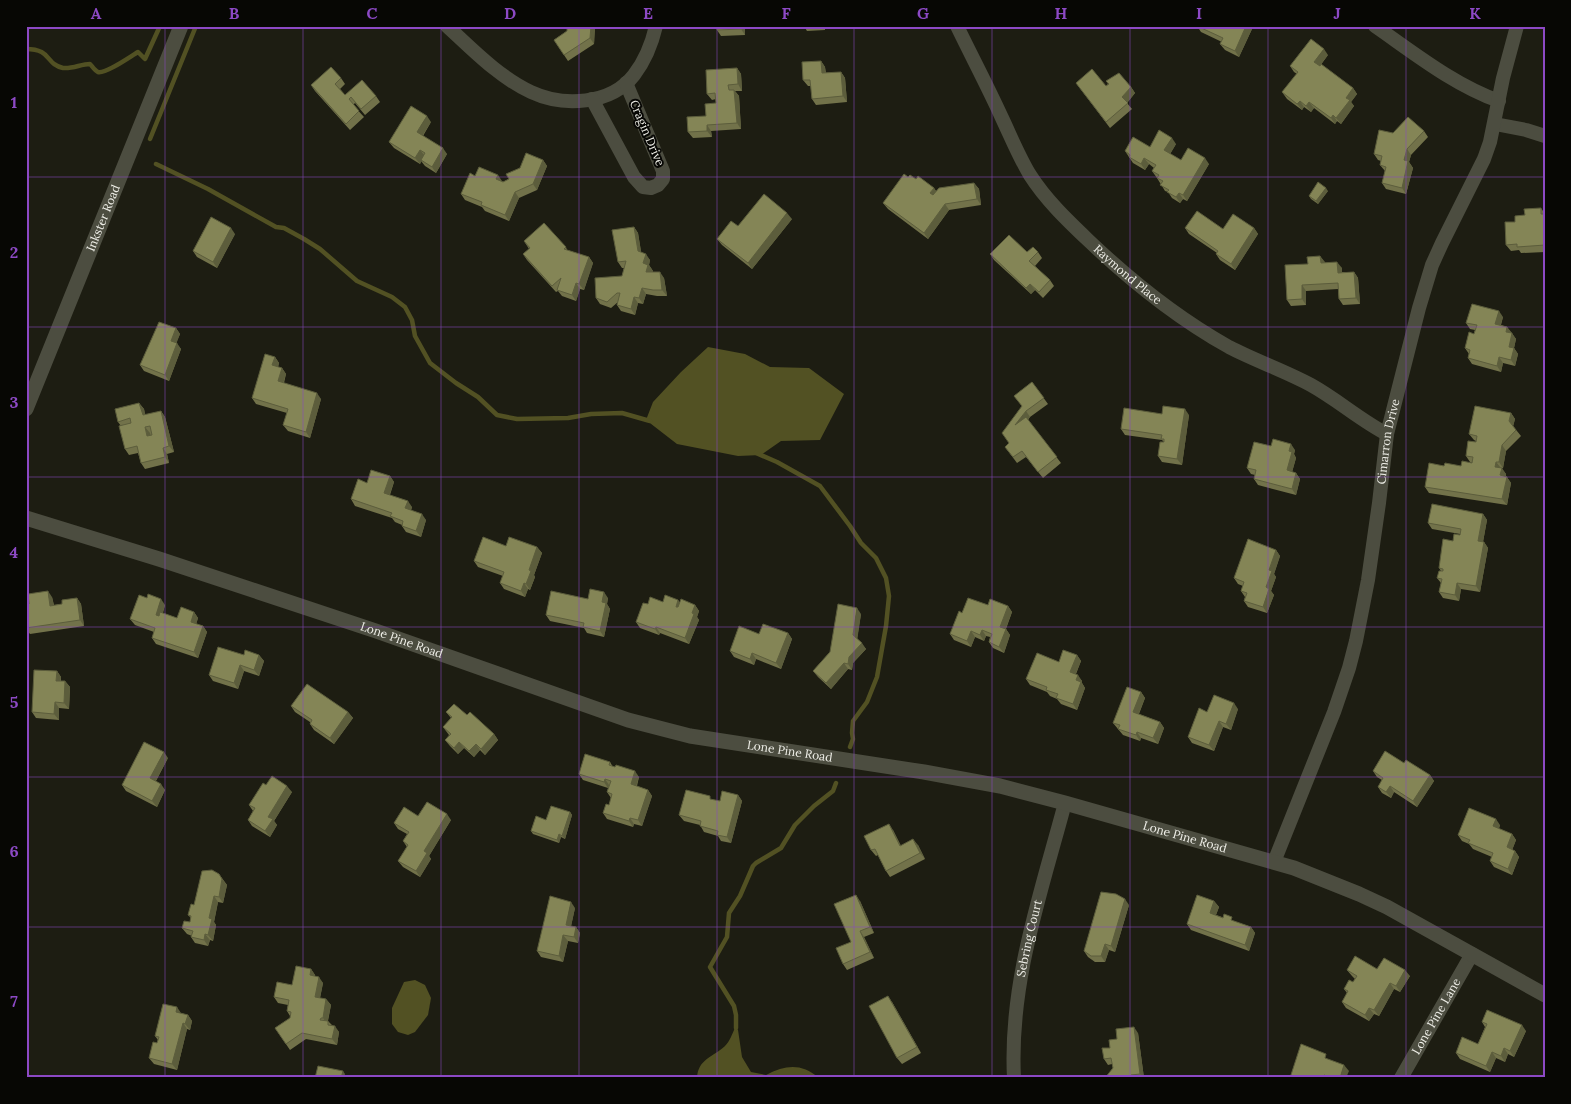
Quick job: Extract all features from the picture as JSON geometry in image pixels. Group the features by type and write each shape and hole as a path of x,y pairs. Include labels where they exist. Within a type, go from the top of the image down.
{"street":[{"name":"Inkster Road","path":"26,409 181,26"},
{"name":"Cragin Drive","path":"447,26 502,75 533,93 559,101 592,99 607,94 626,83 634,75 651,44 656,26"},
{"name":"Raymond Place","path":"957,26 1021,159 1048,199 1066,219 1153,297 1201,330 1230,347 1313,386 1365,422 1387,434"},
{"path":"1375,26 1466,86 1483,96 1499,101"},
{"name":"Cimarron Drive","path":"1274,862 1334,712 1356,641 1377,521 1387,434 1419,308 1432,265 1484,159 1495,124 1517,26"},
{"name":"Cragin Drive","path":"592,99 634,177 643,186 651,188 658,185 663,179 663,171 626,83"},
{"path":"1495,124 1545,136"},
{"name":"Lone Pine Road","path":"26,518 159,559 367,628 589,707 653,727 698,737 966,779 1065,803 1274,862 1359,894 1423,926 1545,995"},
{"name":"Sebring Court","path":"1014,1078 1014,1016 1022,966 1065,803"},
{"name":"Lone Pine Lane","path":"1401,1078 1472,954"}],"shaded area":[{"path":"708,347 745,354 770,367 809,368 844,394 820,440 781,441 761,455 738,456 677,444 646,420 653,402"},
{"path":"415,980 425,985 431,998 428,1015 415,1032 408,1035 398,1032 392,1024 392,1008 404,982"},
{"path":"735,1028 738,1030 742,1057 751,1072 766,1075 780,1069 793,1067 806,1070 819,1078 697,1078 703,1062 725,1046"}],"building":[{"path":"567,26 591,26 590,38 564,55 554,40 567,31"},
{"path":"717,26 741,26 741,29 717,30"},
{"path":"1197,26 1246,26 1235,51 1220,44 1223,38"},
{"path":"1311,39 1324,49 1314,62 1320,66 1321,64 1353,88 1346,98 1350,100 1336,118 1333,115 1331,118 1309,102 1306,106 1300,101 1297,104 1282,92 1298,72 1290,66"},
{"path":"821,61 822,73 841,72 843,96 812,99 810,80 803,80 802,62"},
{"path":"331,67 341,78 335,84 345,95 362,80 376,96 361,109 351,97 349,99 359,111 346,124 311,85"},
{"path":"737,68 738,84 728,85 729,90 734,90 737,123 707,125 707,131 688,132 687,117 706,116 705,104 716,103 715,93 707,94 706,70"},
{"path":"1092,69 1106,86 1109,84 1106,81 1119,73 1131,87 1122,97 1128,103 1106,122 1076,83"},
{"path":"411,106 427,116 417,132 443,148 432,167 421,160 425,153 420,150 415,158 389,142"},
{"path":"1408,117 1424,131 1407,149 1404,160 1408,161 1402,188 1382,183 1386,167 1380,165 1382,156 1374,154 1379,130 1393,133"},
{"path":"1159,130 1172,138 1164,150 1181,160 1188,148 1205,158 1183,195 1179,193 1176,197 1160,185 1163,181 1157,178 1159,175 1152,171 1156,165 1144,158 1141,164 1129,157 1130,155 1125,151 1133,137 1150,147"},
{"path":"526,153 543,160 533,184 515,192 505,215 481,205 482,202 461,194 470,173 475,176 479,167 498,175 496,179 503,182 509,179 506,174 520,168"},
{"path":"904,174 916,179 918,176 934,188 930,193 933,195 939,188 974,183 977,199 945,204 924,233 883,203"},
{"path":"1318,182 1326,188 1316,201 1309,196"},
{"path":"764,194 787,213 748,263 717,239 731,221 738,226"},
{"path":"1541,208 1541,214 1545,214 1545,245 1517,247 1517,244 1506,245 1505,222 1515,222 1515,216 1525,215 1524,209"},
{"path":"1197,211 1223,229 1233,214 1254,228 1231,264 1216,254 1218,251 1185,228"},
{"path":"211,217 231,228 213,262 193,251"},
{"path":"544,223 566,247 564,249 589,257 579,284 576,283 572,295 557,290 561,278 552,286 523,254 530,248 524,241"},
{"path":"634,227 638,251 646,254 643,263 648,265 646,272 660,272 662,290 642,288 639,298 634,297 631,309 617,305 620,293 617,293 607,302 596,298 595,278 622,276 626,261 618,262 612,230"},
{"path":"1009,235 1027,252 1033,247 1038,252 1029,261 1050,280 1039,292 1030,284 1026,288 990,254"},
{"path":"1320,256 1321,263 1337,262 1338,273 1354,272 1356,298 1339,299 1338,283 1302,285 1302,299 1287,300 1285,265 1308,264 1307,257"},
{"path":"1472,304 1499,311 1495,324 1507,327 1506,332 1512,333 1509,347 1514,348 1511,360 1499,357 1497,366 1468,358 1470,350 1465,348 1469,332 1474,334 1477,325 1466,323"},
{"path":"159,322 176,328 171,341 177,343 165,375 140,365"},
{"path":"265,354 275,357 272,365 282,368 278,381 317,393 306,432 283,425 288,409 252,398"},
{"path":"1032,382 1044,398 1026,411 1015,425 1026,417 1057,457 1038,472 1022,451 1013,457 1005,447 1009,443 1002,433 1022,406 1014,396"},
{"path":"139,403 143,415 161,411 169,446 163,448 165,457 141,463 137,446 125,449 119,426 131,423 130,418 118,422 115,409","holes":["150,426 152,435 147,436 145,427"]},
{"path":"1163,406 1185,409 1177,459 1158,456 1160,442 1164,442 1164,439 1161,439 1162,435 1121,429 1124,408 1162,414"},
{"path":"1475,406 1511,413 1509,421 1516,430 1502,445 1499,462 1496,462 1495,467 1502,468 1500,475 1507,477 1502,499 1425,487 1429,463 1444,466 1445,463 1461,466 1462,461 1472,463 1473,457 1466,456 1468,441 1476,442 1477,436 1469,434"},
{"path":"1273,439 1291,444 1289,451 1292,452 1287,470 1296,473 1292,489 1254,479 1256,470 1247,468 1254,442 1271,446"},
{"path":"371,470 390,476 384,493 408,501 405,508 422,514 416,531 402,526 403,521 390,516 392,513 351,499 358,479 367,483"},
{"path":"1432,504 1483,514 1478,541 1484,542 1476,586 1457,583 1455,595 1439,592 1442,579 1437,578 1439,571 1443,571 1443,569 1439,568 1443,539 1453,541 1454,534 1460,535 1461,529 1428,523"},
{"path":"483,537 506,546 509,537 537,547 529,570 531,571 521,591 500,583 504,572 474,561"},
{"path":"1248,539 1276,550 1269,570 1272,571 1266,587 1269,589 1263,607 1244,601 1247,593 1241,591 1244,582 1234,578"},
{"path":"590,589 604,592 602,602 606,603 600,631 583,627 584,623 546,615 551,591 588,599"},
{"path":"48,591 50,606 62,604 62,600 77,598 80,620 26,628 26,605 29,604 28,594"},
{"path":"148,594 161,599 156,615 159,616 160,612 177,618 181,607 194,612 191,622 203,626 194,652 152,638 155,628 130,619 139,595 147,598"},
{"path":"665,595 678,600 676,607 678,607 681,599 695,605 692,613 694,614 685,638 636,622 643,603 648,604 650,597 663,602"},
{"path":"968,598 988,605 990,599 1008,606 1000,627 1006,629 999,647 989,642 992,634 982,630 980,635 971,631 967,641 950,634 959,611 962,613"},
{"path":"838,604 857,608 853,635 862,643 849,657 848,664 844,663 826,683 813,671 830,652"},
{"path":"763,624 788,633 776,663 752,653 750,659 730,651 739,626 759,634"},
{"path":"218,647 244,655 245,650 259,655 254,670 240,665 234,683 209,675"},
{"path":"1063,650 1077,655 1070,672 1078,675 1076,680 1081,682 1073,704 1056,698 1058,694 1046,690 1047,687 1026,679 1037,653 1059,662"},
{"path":"34,670 57,671 56,681 65,681 64,703 55,702 54,714 32,712"},
{"path":"307,684 348,712 330,738 310,724 312,720 291,706"},
{"path":"1127,687 1141,692 1133,712 1160,722 1153,738 1137,732 1136,735 1118,729 1120,725 1113,723"},
{"path":"1214,695 1234,703 1226,724 1219,721 1209,745 1188,737 1199,708 1207,712"},
{"path":"454,704 467,715 470,712 494,734 481,749 476,744 469,751 459,742 454,748 445,740 451,734 443,727 452,717 446,712"},
{"path":"144,742 164,752 150,778 161,784 152,801 122,785"},
{"path":"1385,751 1404,763 1406,760 1430,775 1413,801 1390,786 1386,792 1378,787 1383,778 1373,771"},
{"path":"585,754 610,762 609,765 615,767 616,765 635,771 631,784 648,790 638,820 630,818 629,821 603,813 606,804 609,805 612,794 607,792 611,781 605,779 604,782 579,774"},
{"path":"272,776 287,786 268,817 273,819 265,831 248,820 255,808 249,805 263,783 266,785"},
{"path":"686,790 710,796 710,799 720,801 722,791 738,795 727,837 717,835 718,831 700,826 701,821 679,815"},
{"path":"427,802 447,814 424,851 427,853 416,871 398,861 408,845 403,841 409,832 394,823 404,807 418,816"},
{"path":"551,806 570,812 562,836 559,834 557,840 531,831 536,816 546,820"},
{"path":"1469,808 1496,819 1493,826 1512,834 1507,847 1515,851 1508,869 1490,861 1493,853 1468,843 1470,840 1458,835"},
{"path":"889,824 900,846 913,839 920,853 886,871 875,849 871,850 864,836"},
{"path":"212,870 219,874 222,879 219,897 214,896 209,918 212,919 208,935 205,934 204,940 191,937 193,931 182,928 184,921 190,922 191,916 188,915 191,904 194,905 202,871"},
{"path":"1101,892 1116,894 1125,899 1111,946 1105,944 1101,956 1091,956 1084,951"},
{"path":"856,895 870,927 860,931 870,952 843,964 836,948 851,942 834,904"},
{"path":"1197,895 1214,901 1210,913 1223,918 1224,914 1232,917 1231,920 1251,927 1245,945 1187,924"},
{"path":"550,896 571,902 566,925 576,927 574,937 563,935 559,956 537,951"},
{"path":"1355,956 1377,969 1384,958 1405,970 1396,986 1390,983 1374,1010 1369,1008 1365,1015 1342,1002 1348,991 1344,989 1349,980 1353,982 1357,976 1347,970"},
{"path":"296,966 311,969 310,975 319,977 315,997 326,999 323,1018 320,1020 328,1021 328,1025 335,1026 332,1039 302,1033 286,1044 275,1028 290,1018 291,1012 287,1011 289,1000 274,997 277,982 292,985"},
{"path":"888,996 917,1047 897,1058 869,1006"},
{"path":"163,1004 177,1007 176,1012 188,1015 185,1024 183,1023 172,1064 149,1058 153,1042 157,1043 159,1037 155,1036"},
{"path":"1487,1010 1522,1025 1510,1051 1504,1048 1501,1056 1492,1052 1486,1066 1456,1053 1462,1037 1478,1044 1487,1024 1482,1022"},
{"path":"1134,1027 1140,1074 1131,1075 1128,1078 1105,1078 1113,1068 1111,1058 1104,1059 1102,1048 1110,1048 1109,1040 1117,1039 1116,1029"},
{"path":"1301,1044 1326,1054 1325,1058 1344,1065 1340,1078 1324,1075 1323,1078 1290,1078"},
{"path":"318,1066 343,1071 341,1078 315,1078"}],"waterway":[{"path":"26,49 40,51 57,66 63,68 90,64 98,72 102,72 138,52 145,59 160,26"},
{"path":"150,139 196,26"},
{"path":"156,164 208,189 276,227 284,228 304,239 320,249 357,281 392,297 405,307 412,320 415,336 430,363 478,397 497,415 517,419 568,418 591,414 622,413 650,421"},
{"path":"756,453 777,462 820,486 861,543 876,558 886,578 889,596 877,677 867,702 853,721 853,739 850,747"},
{"path":"736,1028 734,1006 710,967 727,937 729,913 740,896 753,866 781,848 795,825 833,791 836,783"}]}
